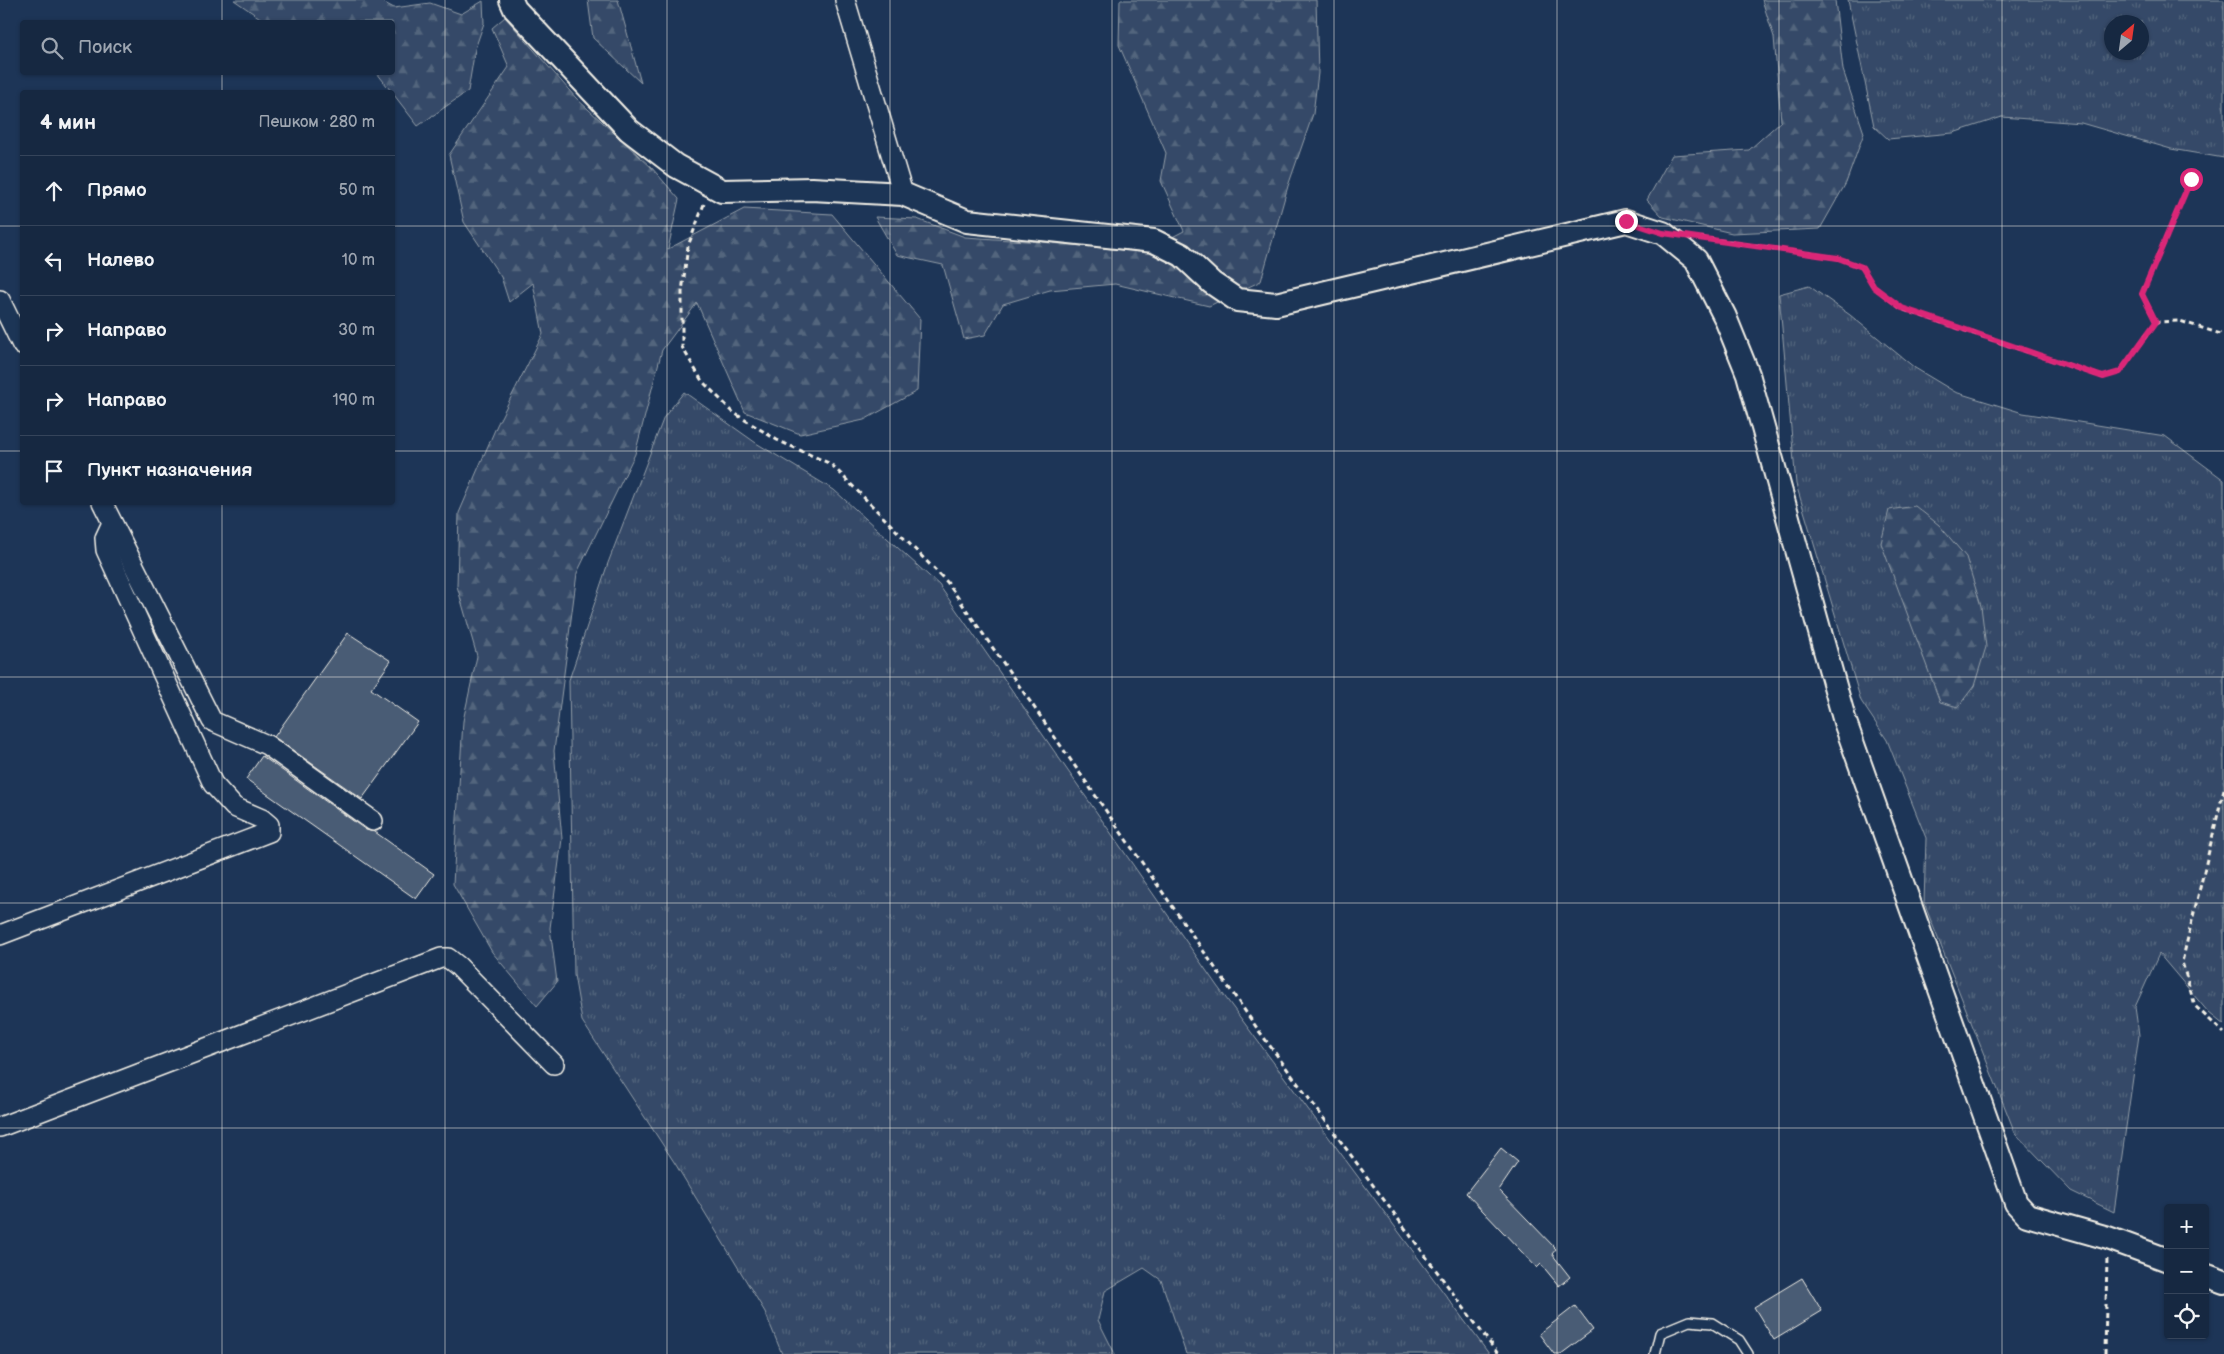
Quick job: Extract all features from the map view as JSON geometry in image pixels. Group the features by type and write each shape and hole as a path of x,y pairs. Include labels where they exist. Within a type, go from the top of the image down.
{"street":[{"path":"511,0 515,9 628,130 676,166 722,191 812,189 903,194 967,221 1154,240 1182,256 1212,283 1237,300 1276,304 1626,221 1663,233 1696,260 1725,317 1748,374 1845,722 2016,1203 2027,1215 2108,1238 2164,1259"},
{"path":"844,0 903,194"},
{"path":"0,300 20,341"},
{"path":"103,505 212,720 267,745 372,821"},
{"path":"0,935 269,832 269,825 262,819 234,807 213,784 106,550 105,538 112,523"},
{"path":"0,1126 441,958 448,958 458,966 554,1064"},
{"path":"2209,1276 2224,1282"}],"lane":[{"path":"1655,1354 1660,1333 1688,1321 1712,1323 1739,1340 1748,1354"}],"path":[{"path":"2156,322 2142,294 2191,179"},
{"path":"711,184 688,246 682,292 682,348 702,381 734,413 777,440 831,464 947,582 1258,1031 1498,1354"},
{"path":"1663,233 1838,258 1862,267 1874,287 1902,308 2103,377 2120,372 2156,322"},
{"path":"2156,322 2180,321 2224,335"},
{"path":"2224,789 2182,962 2195,1006 2224,1033"},
{"path":"2105,1354 2108,1238"}],"green space":[{"path":"234,0 379,0 394,8 430,3 461,14 483,1 484,23 475,49 468,91 418,126 395,96 395,90 390,90 379,75 395,75 395,20 263,20"},
{"path":"588,0 618,0 641,83 593,38"},
{"path":"1120,0 1316,0 1318,73 1313,114 1288,186 1261,281 1209,306 1115,284 1050,290 1003,304 985,335 964,339 943,265 897,255 875,217 917,219 965,237 1143,252 1184,231 1161,181 1166,153 1119,45"},
{"path":"1762,0 1835,0 1843,70 1864,133 1846,183 1820,229 1732,233 1663,217 1647,200 1672,155 1749,150 1781,121 1774,37"},
{"path":"1848,0 2224,0 2224,158 2171,149 2081,123 2002,117 1953,133 1888,139 1874,126"},
{"path":"505,17 576,98 651,167 679,199 668,249 744,209 832,214 920,319 917,391 864,420 800,434 745,412 697,303 662,350 635,454 577,573 554,751 562,839 550,928 557,982 537,1006 492,952 453,884 463,721 477,656 457,586 459,513 497,425 543,334 533,283 509,302 501,277 464,222 449,155 509,67 492,28"},
{"path":"1809,286 1850,315 1915,368 1955,392 2023,413 2165,436 2224,480 2224,1025 2209,1013 2159,954 2135,1007 2139,1035 2114,1212 2071,1191 2015,1133 1924,903 1926,838 1887,740 1861,701 1796,484 1779,294"},
{"path":"684,392 756,443 834,490 939,585 1217,986 1489,1354 1186,1354 1161,1280 1144,1268 1105,1291 1098,1320 1115,1354 782,1354 765,1312 676,1165 582,1021 574,975 569,680 608,563 664,417"},
{"path":"1915,506 1939,525 1966,557 1981,606 1986,647 1974,686 1958,707 1940,702 1881,543 1889,510"}],"building":[{"path":"348,633 391,661 371,689 418,722 362,799 274,737"},
{"path":"262,756 366,830 375,832 434,874 416,899 246,779"},
{"path":"1501,1148 1518,1162 1499,1190 1556,1249 1552,1254 1570,1277 1559,1286 1541,1264 1537,1268 1466,1193"},
{"path":"1802,1278 1822,1311 1774,1340 1754,1307"},
{"path":"1575,1306 1593,1330 1561,1354 1554,1354 1539,1334"}],"route":[{"path":"1626,221 1663,233 1838,258 1862,267 1874,287 1902,308 2103,377 2120,372 2156,322 2142,294 2191,179"}]}
